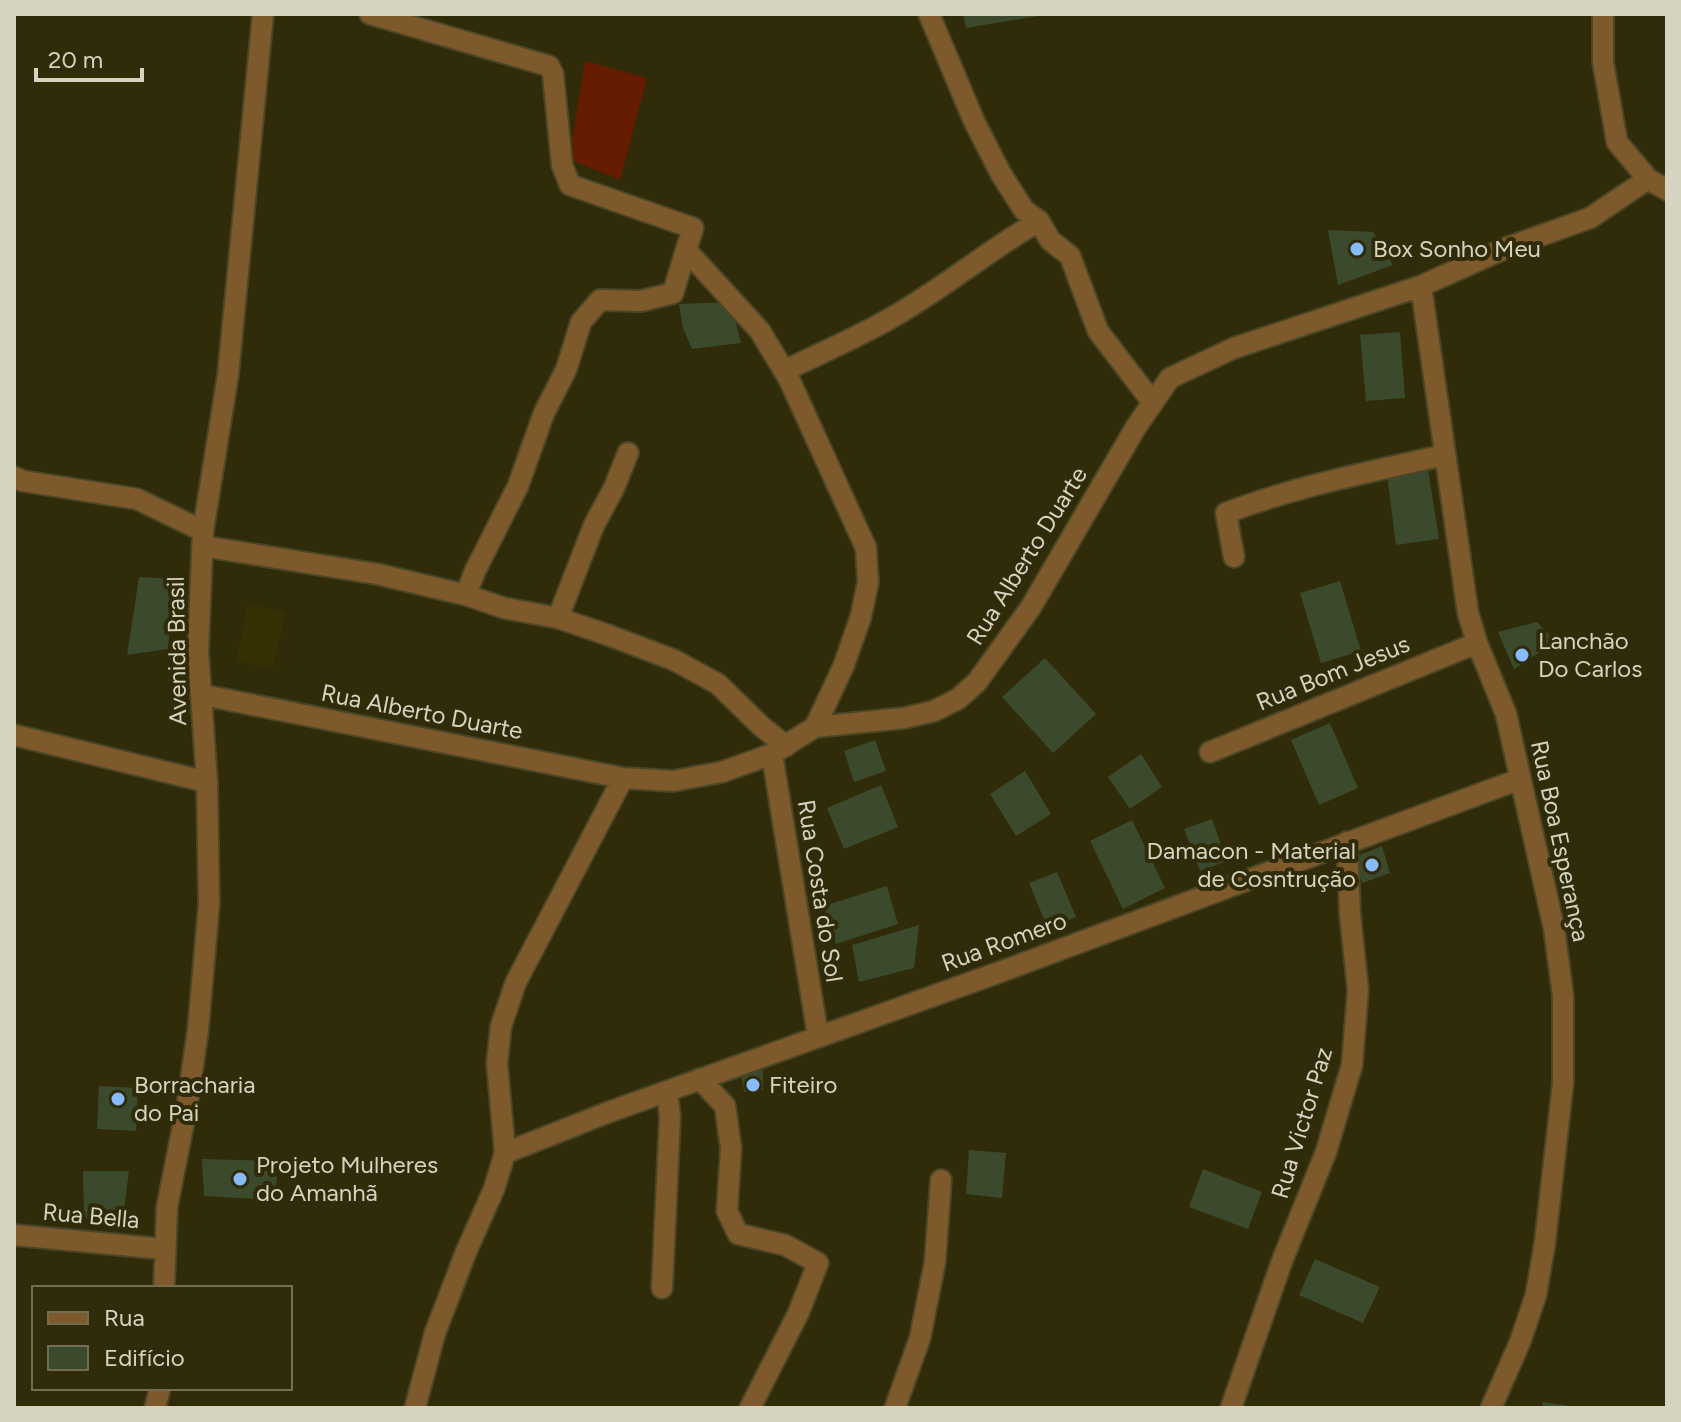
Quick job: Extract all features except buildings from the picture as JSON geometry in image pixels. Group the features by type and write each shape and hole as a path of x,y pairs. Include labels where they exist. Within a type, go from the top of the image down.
{"street":[{"name":"Avenida Brasil","path":"164,1286 167,1207 198,1030 209,904 207,782 198,651 203,538 228,375 263,14"},
{"path":"370,14 549,66 553,74 562,165 570,185 693,228 673,293 641,301 600,300 581,322 566,370 548,404 518,486 466,595"},
{"path":"929,14 974,121 1001,174 1024,210 1039,221 1050,240 1070,256 1098,331 1153,403"},
{"path":"1603,14 1603,62 1617,142 1648,179 1667,190"},
{"name":"Rua Alberto Duarte","path":"203,695 623,778 673,781 722,772 779,750 815,727 904,718 934,711 958,699 977,682 1031,607 1170,378 1234,348 1421,286 1506,248 1590,218 1648,179"},
{"path":"784,371 884,322 1039,221"},
{"path":"686,250 760,331 784,371 866,548 868,582 861,616 844,665 815,727"},
{"name":"Rua Boa Esperança","path":"1421,286 1468,613 1506,714 1554,928 1563,996 1563,1083 1536,1295 1520,1342 1491,1408"},
{"path":"558,618 594,525 628,453"},
{"path":"1234,557 1226,513 1245,504 1312,486 1444,455"},
{"path":"14,477 137,499 203,538 377,574 466,595 504,608 558,618 674,660 718,684 761,726 779,750"},
{"name":"Rua Bom Jesus","path":"1210,752 1477,643"},
{"path":"14,735 207,782"},
{"name":"Rua Costa do Sol","path":"779,750 818,1036"},
{"path":"415,1408 435,1333 494,1189 505,1153 497,1063 501,1026 516,982 623,778"},
{"name":"Rua Romero","path":"505,1153 1520,779"},
{"name":"Rua Victor Paz","path":"1231,1408 1282,1261 1326,1152 1352,1065 1358,990 1347,842"},
{"path":"700,1079 725,1106 731,1148 727,1211 738,1234 785,1245 818,1263 798,1314 750,1408"},
{"path":"662,1288 670,1117 667,1091"},
{"path":"895,1408 920,1338 935,1262 941,1180"},
{"name":"Rua Bella","path":"14,1235 164,1249"}],"shaded area":[{"path":"585,61 647,78 620,180 569,159"},
{"path":"248,604 286,612 273,669 236,661"}],"place":[{"name":"Box Sonho Meu","path":"1357,249"},
{"name":"Lanchão Do Carlos","path":"1522,655"},
{"name":"Damacon - Material de Cosntrução","path":"1372,865"},
{"name":"Fiteiro","path":"753,1085"},
{"name":"Borracharia do Pai","path":"118,1099"},
{"name":"Projeto Mulheres do Amanhã","path":"240,1179"}]}
